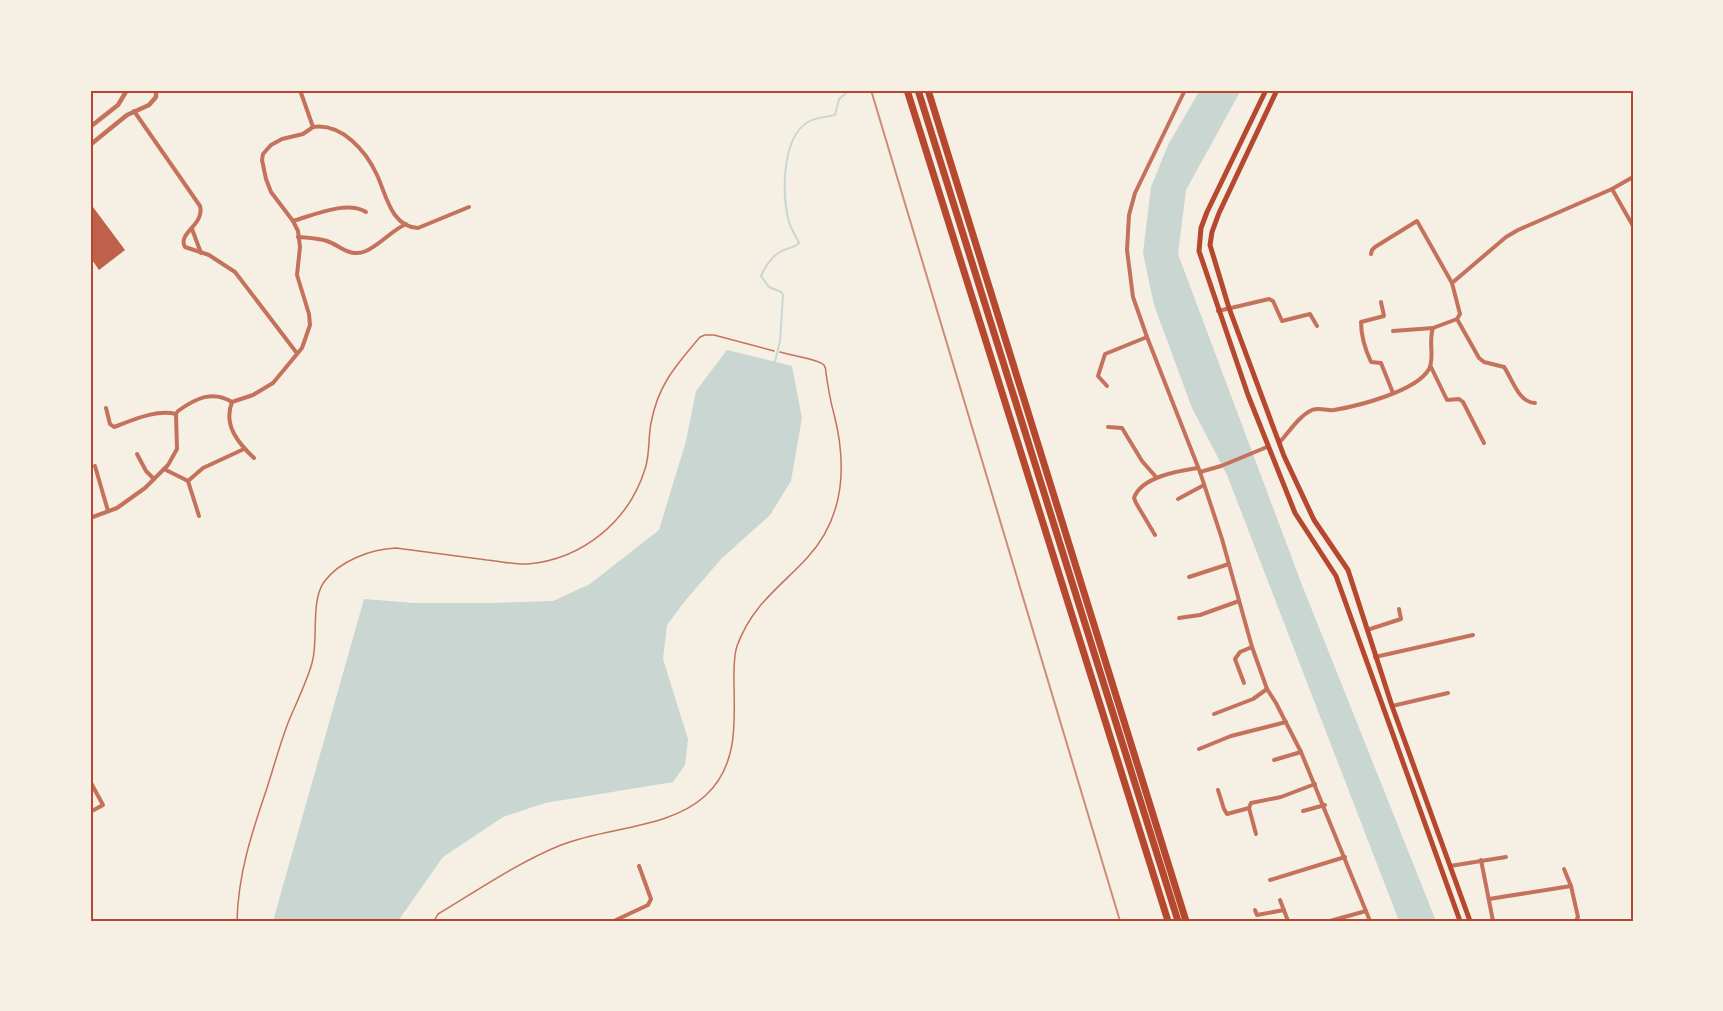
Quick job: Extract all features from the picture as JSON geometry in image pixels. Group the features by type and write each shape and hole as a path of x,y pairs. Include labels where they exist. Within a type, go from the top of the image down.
{"highway":[{"path":"905,90 1166,921"},
{"path":"918,90 1178,921"},
{"path":"928,90 1186,921"}],"main road":[{"path":"1266,90 1201,228 1199,251 1267,447 1295,513 1336,576 1460,921"},
{"path":"1277,90 1235,177 1212,232 1210,245 1213,260 1228,308 1279,443 1314,520 1348,570 1392,706 1470,921"},
{"path":"1248,395 1259,391"},
{"path":"1346,602 1358,598"}],"street":[{"path":"90,128 112,110 127,90"},
{"path":"90,145 134,111 153,102 156,90"},
{"path":"300,90 313,127"},
{"path":"1185,90 1135,194 1129,215 1128,260 1133,297 1204,485 1252,647 1267,689 1301,752 1370,921"},
{"path":"134,111 200,206 198,222 183,238 182,243 185,248 225,264 236,272 296,352"},
{"path":"90,518 126,501 164,469 177,449 176,414 182,408 210,395 232,402 253,395 273,383 304,344 310,319 297,275 300,247 298,237 293,220 275,198 266,179 263,154 277,141 303,134 313,127 323,126 350,138 378,175 390,208 411,228 418,228 469,207"},
{"path":"1452,283 1506,237 1612,189 1633,177"},
{"path":"1612,189 1633,226"},
{"path":"293,220 349,207 359,207 366,212"},
{"path":"1371,254 1375,247 1417,221 1452,283 1460,310 1457,319 1479,358 1484,362 1504,368 1522,397 1535,403"},
{"path":"298,237 318,238 354,254 374,247 393,231 406,224"},
{"path":"192,228 201,253"},
{"path":"1218,311 1269,299 1273,301 1282,321 1310,314 1317,326"},
{"path":"1380,302 1384,316 1361,322 1361,328 1364,346 1371,362 1381,363 1393,393"},
{"path":"1393,331 1433,328 1457,319"},
{"path":"1433,328 1430,337 1431,366 1447,400 1458,399 1463,402 1484,443"},
{"path":"1107,386 1098,376 1105,354 1147,337"},
{"path":"1279,443 1306,413 1316,408 1332,411 1393,393 1414,385 1431,366"},
{"path":"232,402 229,410 229,423 244,449 254,458"},
{"path":"106,408 110,424 114,427 144,417 168,412 176,414"},
{"path":"1108,427 1122,428 1142,461 1156,477"},
{"path":"1155,535 1134,498 1135,494 1156,477 1174,471 1221,466 1267,447"},
{"path":"188,481 203,468 244,449"},
{"path":"137,453 146,471 154,479"},
{"path":"95,466 108,511"},
{"path":"164,469 188,481 199,516"},
{"path":"1178,499 1204,485"},
{"path":"1189,577 1229,564"},
{"path":"1179,618 1200,615 1239,601"},
{"path":"1367,630 1401,619 1400,609"},
{"path":"1375,657 1473,635"},
{"path":"1244,682 1235,659 1240,652 1252,647"},
{"path":"1214,714 1252,699 1267,689"},
{"path":"1392,706 1449,693"},
{"path":"1199,749 1231,736 1286,722"},
{"path":"1274,760 1301,752"},
{"path":"90,781 103,805 90,812"},
{"path":"1256,834 1249,808 1251,803 1281,797 1315,784"},
{"path":"1218,790 1225,813 1249,808"},
{"path":"1303,811 1324,806"},
{"path":"1270,880 1345,857"},
{"path":"1450,866 1506,857"},
{"path":"1481,860 1493,921"},
{"path":"615,921 650,902 651,899 639,866"},
{"path":"1564,868 1571,886 1578,917 1576,921"},
{"path":"1489,899 1571,886"},
{"path":"1280,900 1288,921"},
{"path":"1255,910 1257,915 1262,915 1284,910"},
{"path":"1330,921 1366,911"}],"lane":[{"path":"237,921 241,874 250,840 287,725 313,662 317,600 325,580 340,568 365,554 381,549 396,548 525,564 567,556 588,545 627,508 646,466 651,421 660,393 670,371 700,337 714,335 774,351"},
{"path":"434,921 438,914 525,862 561,845 658,820 687,809 707,795 727,768 734,740 736,648 757,607 808,557 820,541 836,507 842,473 840,438 828,391 826,369 821,363 780,352"}],"shaded area":[{"path":"1200,90 1241,90 1186,190 1178,254 1302,585 1436,921 1399,921 1227,475 1192,408 1154,305 1143,253 1151,187 1168,145"},
{"path":"727,350 792,366 802,418 791,481 770,515 722,558 667,625 663,659 688,739 685,765 673,782 545,803 503,817 443,857 398,921 273,921 364,599 414,603 553,601 590,584 659,530 686,441 696,391"}],"building":[{"path":"90,203 125,250 99,270 90,257"}],"waterway":[{"path":"775,362 780,341 783,295 769,287 761,276 774,257 799,243 790,225 785,198 788,154 799,130 811,120 835,115 839,99 850,90"}],"railway":[{"path":"871,90 1120,921"}]}
